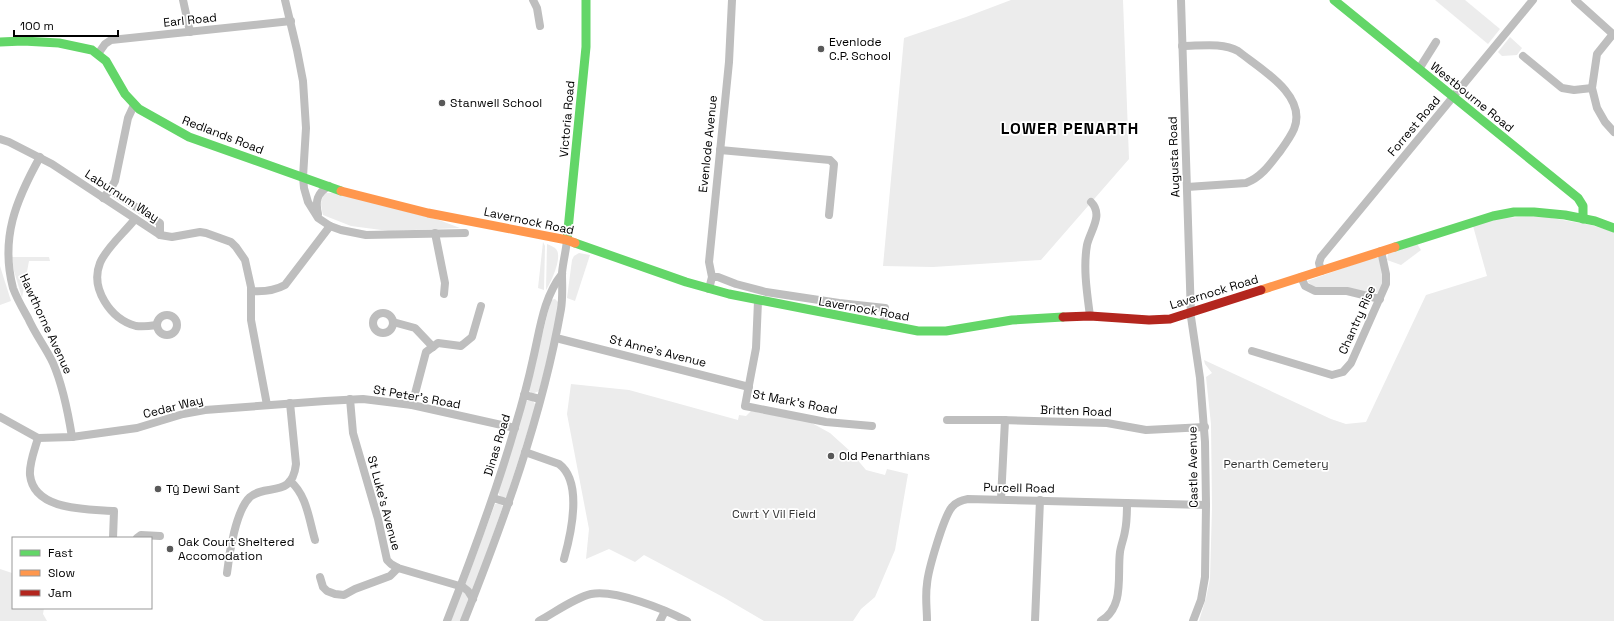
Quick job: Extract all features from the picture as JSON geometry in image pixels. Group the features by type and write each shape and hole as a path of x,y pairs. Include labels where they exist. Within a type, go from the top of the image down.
{"main road":[{"name":"Victoria Road","path":"567,240 586,47 586,0"},
{"name":"Westbourne Road","path":"1334,0 1578,198 1583,206 1583,219"},
{"name":"Redlands Road","path":"0,42 23,41 59,43 78,46 98,54 106,61 124,94 134,106 144,113 189,137 303,177"},
{"name":"Lavernock Road","path":"303,177 346,193 428,213 567,240 709,289 758,301 918,331 946,331 1029,318 1090,316 1155,320 1176,317 1493,216 1512,212 1541,212 1583,219 1605,224 1614,228"}],"street":[{"path":"183,0 190,32"},
{"path":"285,0 287,22 302,70 306,133 303,177 308,202 318,218 330,226 355,234 465,233"},
{"path":"533,0 537,8 540,26"},
{"name":"Evenlode Avenue","path":"709,289 712,277 709,262 729,55 732,0"},
{"name":"Augusta Road","path":"1181,0 1192,312"},
{"name":"Forrest Road","path":"1321,270 1319,263 1321,257 1533,0"},
{"path":"1575,0 1614,35 1597,54 1592,88 1597,108 1605,122 1614,132"},
{"name":"Earl Road","path":"98,54 105,44 111,40 287,22"},
{"path":"1419,69 1436,42"},
{"path":"1182,46 1226,46 1238,51 1281,84 1293,101 1296,118 1294,129 1288,140 1266,170 1253,180 1246,183 1187,187"},
{"path":"1523,56 1562,88 1574,90 1592,88"},
{"path":"103,198 115,181 129,114 134,106"},
{"name":"Laburnum Way","path":"0,139 40,157 160,235 172,236 200,232 231,242 245,260 250,277 251,292"},
{"path":"720,150 830,160 834,164 829,215"},
{"name":"Hawthorne Avenue","path":"40,157 11,213 6,240 6,264 13,288 28,320 52,362 58,376 67,408 72,437"},
{"path":"318,218 316,201 322,191 329,186"},
{"path":"110,190 160,223 160,235"},
{"path":"1090,316 1086,283 1086,255 1089,238 1097,217 1097,210 1091,202"},
{"path":"135,219 102,259 99,268 99,288 109,309 127,322 142,327 157,325"},
{"path":"267,405 251,320 251,292 273,290 285,285 330,226"},
{"path":"435,233 445,283 444,294"},
{"name":"Dinas Road","path":"464,621 509,503 540,399 563,297 562,274 567,240"},
{"name":"Chantry Rise","path":"1252,351 1332,375 1339,374 1347,369 1386,284 1381,252"},
{"name":"Dinas Road","path":"446,621 493,498 515,428 546,302 562,274"},
{"path":"712,277 718,277 736,284 766,292 884,308 883,325"},
{"path":"1301,277 1305,286 1316,291 1347,291 1380,299"},
{"path":"549,295 563,297"},
{"name":"St Mark's Road","path":"758,301 756,348 745,406 826,422 872,426"},
{"path":"412,405 426,352 438,343 461,346 472,337 481,306"},
{"name":"Castle Avenue","path":"1192,312 1191,317 1200,378 1205,427 1206,505 1205,577 1201,600 1193,621"},
{"path":"393,322 415,328 433,347"},
{"name":"St Anne's Avenue","path":"560,339 749,387"},
{"path":"524,395 540,399"},
{"name":"St Peter's Road","path":"267,405 350,399 412,405 515,428"},
{"name":"St Luke's Avenue","path":"350,399 353,433 378,518 387,560 398,568 460,586"},
{"path":"227,573 236,526 242,507 254,495 284,486 290,481 295,472 296,464 290,403"},
{"name":"Cedar Way","path":"38,438 72,437 137,428 182,414 205,410 267,405"},
{"path":"0,417 38,438 30,474 36,489 42,497 58,505 114,511 113,537"},
{"name":"Britten Road","path":"947,420 1107,423 1146,430 1205,427"},
{"path":"1001,499 1005,420"},
{"path":"525,452 559,464 569,477 573,499 573,518 564,559"},
{"path":"290,481 295,485 302,496 315,540"},
{"path":"493,498 509,503"},
{"name":"Purcell Road","path":"927,621 927,582 945,520 950,509 957,502 968,499 1001,499 1206,505"},
{"path":"1035,621 1040,500"},
{"path":"1101,621 1112,611 1117,598 1120,552 1125,531 1127,503"},
{"path":"138,537 141,535 160,536"},
{"path":"320,577 323,588 335,594 344,595 355,589 390,576 398,568"},
{"path":"460,586 464,587 473,599"},
{"path":"539,621 582,597 599,593 618,596 665,611 687,621"},
{"path":"660,621 665,611"}],"green space":[{"path":"1011,0 1123,0 1129,159 1041,260 933,267 883,266 904,38"},
{"path":"1435,0 1465,0 1500,29 1488,44"},
{"path":"1510,37 1522,48 1517,55 1502,56 1498,52"},
{"path":"326,193 336,193 439,220 460,228 389,231 351,226 323,215 321,201"},
{"name":"Penarth Cemetery","path":"1540,216 1591,225 1614,232 1614,621 1199,621 1210,579 1212,508 1211,424 1206,377 1212,373 1205,364 1204,360 1331,419 1346,424 1366,422 1426,295 1487,276 1473,226 1499,218"},
{"path":"543,242 545,246 544,290 538,288"},
{"path":"547,244 556,249 558,258 556,270 546,290"},
{"path":"1417,244 1421,250 1401,265 1387,260 1388,254"},
{"path":"579,253 590,255 575,301 567,298 572,260 574,256"},
{"path":"12,257 49,257 50,261 29,261 22,298 14,271"},
{"path":"1375,257 1380,259 1383,272 1382,286 1377,293 1316,289 1307,281"},
{"path":"0,266 11,301 0,305"},
{"path":"555,299 559,303 552,340 539,391 532,394 529,387 551,300"},
{"name":"Cwrt Y Vil Field","path":"571,384 629,390 738,420 739,415 746,416 751,411 810,422 830,433 850,451 866,470 885,475 887,469 908,474 895,550 875,597 861,609 853,621 764,621 723,597 644,555 635,562 609,549 586,559 589,529 567,414"},
{"path":"532,400 535,404 535,408 507,496 504,498 500,496 498,492 526,401"},
{"path":"495,504 503,506 473,591 465,585"},
{"path":"0,569 12,573 12,609 44,609 43,614 47,621 0,621"},
{"path":"462,590 469,597 461,621 449,621"}],"traffic: fast":[{"path":"567,240 586,47 586,0"},
{"path":"1334,0 1578,198 1583,206 1583,219"},
{"path":"0,42 23,41 59,43 92,50 106,61 125,94 139,109 189,137 341,191"},
{"path":"1395,247 1493,216 1514,212 1565,215 1595,221 1614,228"},
{"path":"575,243 686,282 729,294 918,331 946,331 1012,320 1063,317"}],"traffic: slow":[{"path":"341,191 428,213 567,240 575,243"},
{"path":"1261,290 1395,247"}],"traffic: jam":[{"path":"1063,317 1090,316 1149,320 1170,319 1261,290"}],"place":[{"name":"Evenlode C.P. School","path":"821,49"},
{"name":"Stanwell School","path":"442,103"},
{"name":"Old Penarthians","path":"831,456"},
{"name":"Tŷ Dewi Sant","path":"158,489"},
{"name":"Oak Court Sheltered Accomodation","path":"170,549"}],"district":[{"name":"LOWER PENARTH","path":"1070,128"}]}
